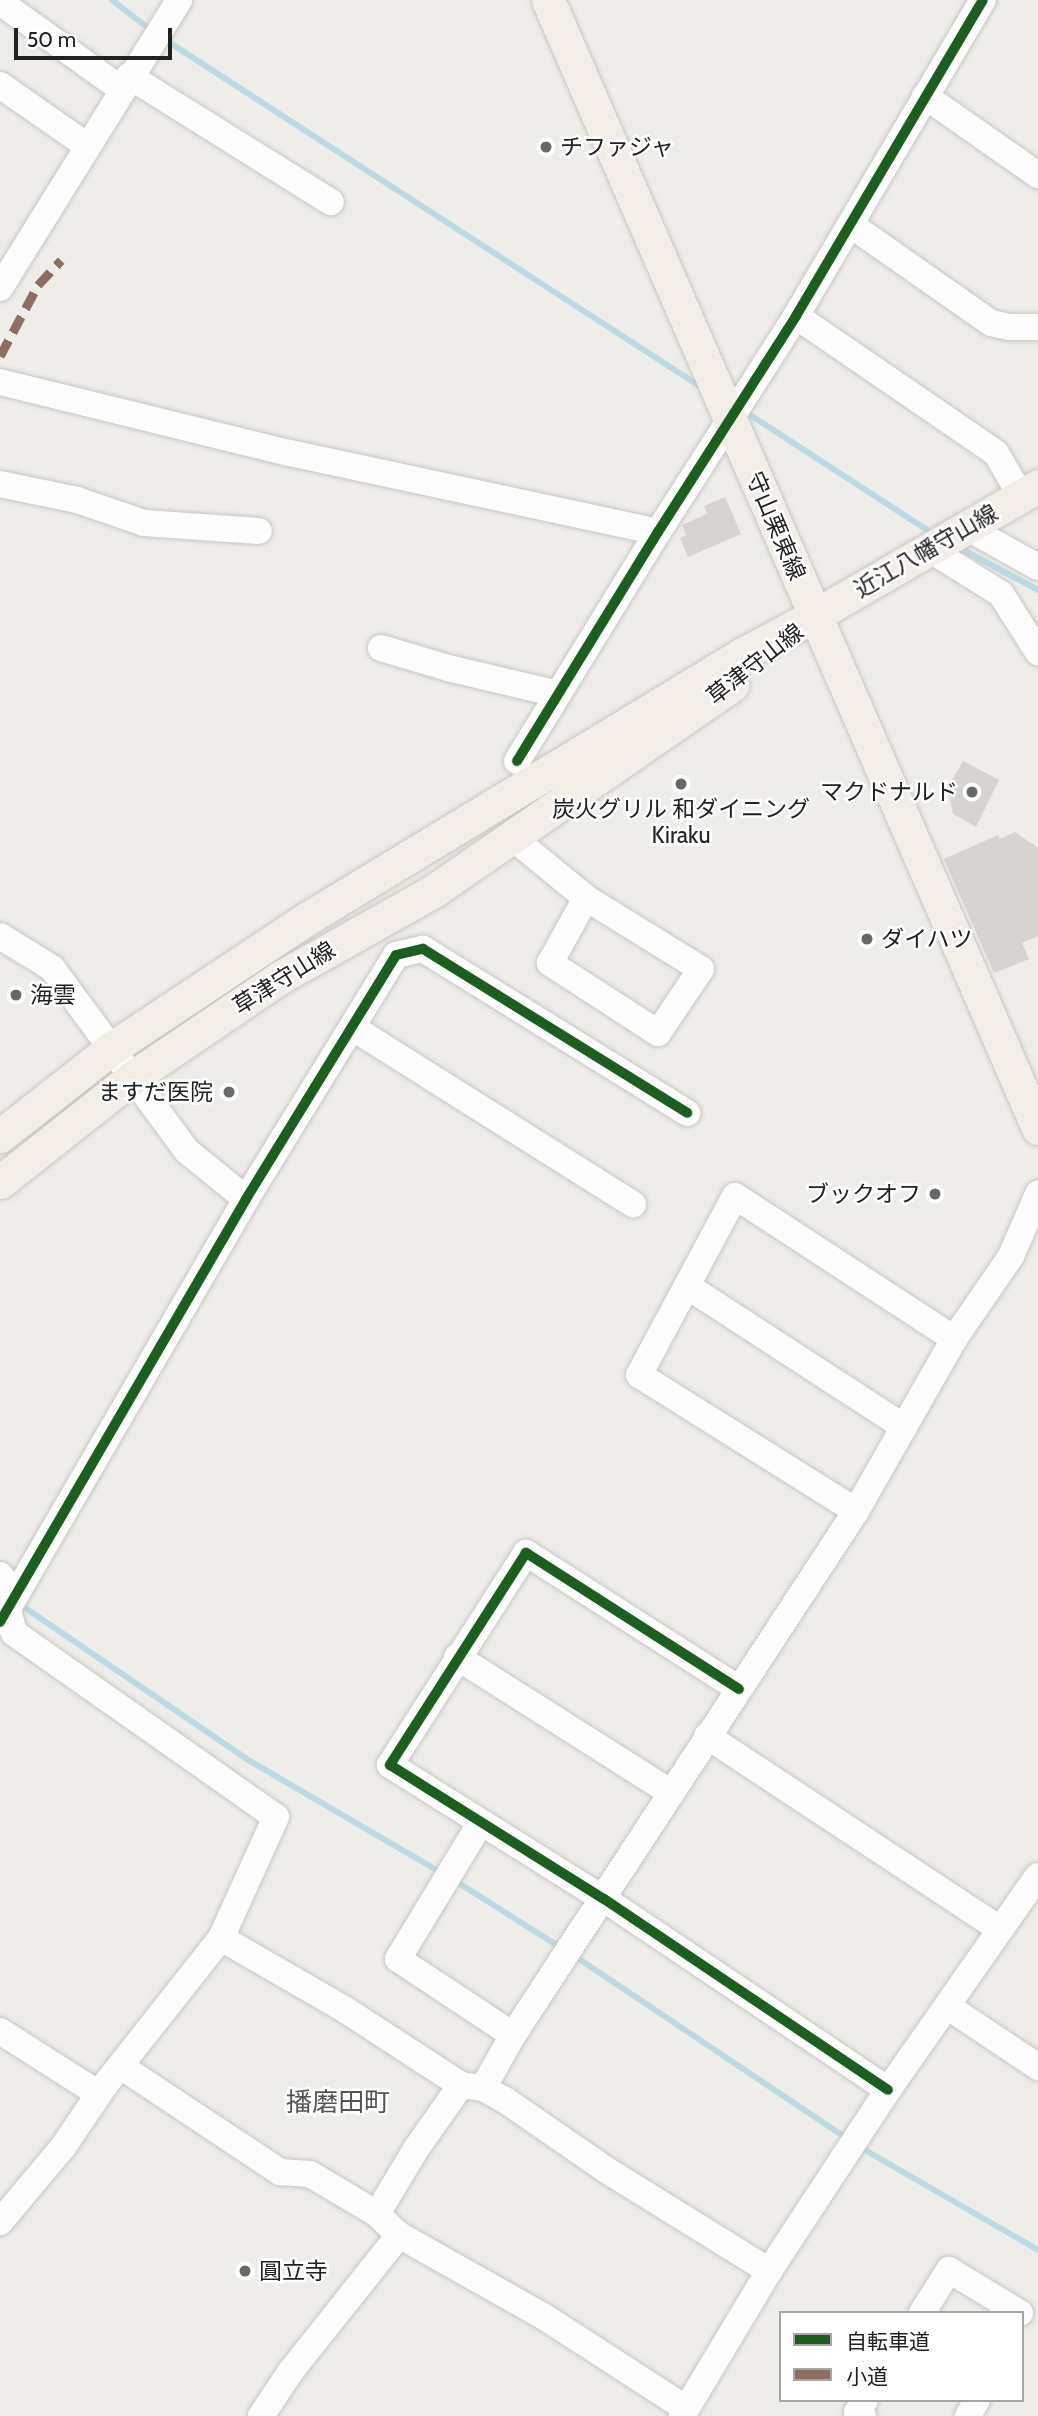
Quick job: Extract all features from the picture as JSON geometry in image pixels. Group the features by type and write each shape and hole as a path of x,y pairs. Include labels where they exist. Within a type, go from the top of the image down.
{"main road":[{"name":"守山栗東線","path":"548,0 1038,1128"},
{"name":"近江八幡守山線","path":"814,616 1029,491"},
{"name":"草津守山線","path":"0,1182 133,1077 279,978 435,890 513,838 750,672 814,616"},
{"name":"草津守山線","path":"0,1136 112,1048 308,918 741,655 814,616"}],"street":[{"path":"4,271 179,0"},
{"path":"517,761 658,531 796,316 983,0"},
{"path":"0,2 125,83 331,202"},
{"path":"0,85 86,145"},
{"path":"925,96 1038,175"},
{"path":"851,225 991,323 1010,327 1038,327"},
{"path":"796,316 996,453 1029,491"},
{"path":"0,382 290,453 658,531"},
{"path":"0,484 77,500 144,523 259,531"},
{"path":"966,527 1038,567"},
{"path":"929,549 1001,594 1038,652"},
{"path":"381,648 448,668 558,694"},
{"path":"513,838 586,898 701,969 659,1033 550,963 586,898"},
{"path":"0,936 52,968 187,1151 247,1199"},
{"path":"4,1616 247,1199 396,955 423,950 687,1113"},
{"path":"352,1028 633,1204"},
{"path":"377,2214 416,2149 472,2087 513,2035 856,1511 954,1339 1011,1256 1038,1194"},
{"path":"856,1511 639,1375 735,1196 954,1339"},
{"path":"687,1286 904,1427"},
{"path":"739,1689 526,1553 390,1765 604,1899 888,2090"},
{"path":"0,1575 12,1591 4,1616 14,1633 276,1817 221,1938 99,2094 63,2147 0,2222"},
{"path":"457,1657 671,1793"},
{"path":"707,1736 1000,1929"},
{"path":"481,1822 398,1959 513,2035"},
{"path":"122,2067 280,2172 310,2174 377,2214 399,2235 543,2316 684,2412 769,2272 888,2090 1038,1876"},
{"path":"221,1938 472,2087 769,2272"},
{"path":"947,2006 1038,2067"},
{"path":"0,2031 99,2094"},
{"path":"261,2416 291,2371 399,2235"},
{"path":"923,2311 950,2270 1021,2311"},
{"path":"863,2416 857,2412 864,2402"}],"building":[{"path":"725,497 741,534 688,557 680,538 686,535 682,525 707,514 704,506"},
{"path":"963,761 999,780 976,827 953,814 948,787"},
{"path":"1015,832 1038,848 1038,936 1022,943 1029,959 994,973 944,859 998,835 1000,839"}],"waterway":[{"path":"112,0 152,31"},
{"path":"164,39 701,387"},
{"path":"744,411 935,535"},
{"path":"956,546 1038,590"},
{"path":"18,1603 250,1761 442,1873"},
{"path":"454,1880 561,1948"},
{"path":"573,1955 849,2140"},
{"path":"858,2146 1038,2250"}],"marked path":[{"path":"0,356 38,285 61,260"}],"cycle path":[{"path":"517,761 658,532 796,316 983,0"},
{"path":"0,1622 246,1199 396,955 423,949 687,1113"},
{"path":"739,1689 526,1553 390,1765 604,1899 888,2090"}],"place":[{"name":"チファジャ","path":"546,147"},
{"name":"炭火グリル 和ダイニング Kiraku","path":"681,784"},
{"name":"マクドナルド","path":"972,792"},
{"name":"ダイハツ","path":"867,939"},
{"name":"海雲","path":"16,995"},
{"name":"ますだ医院","path":"229,1092"},
{"name":"ブックオフ","path":"935,1194"},
{"name":"圓立寺","path":"245,2271"}],"district":[{"name":"播磨田町","path":"338,2103"}]}
